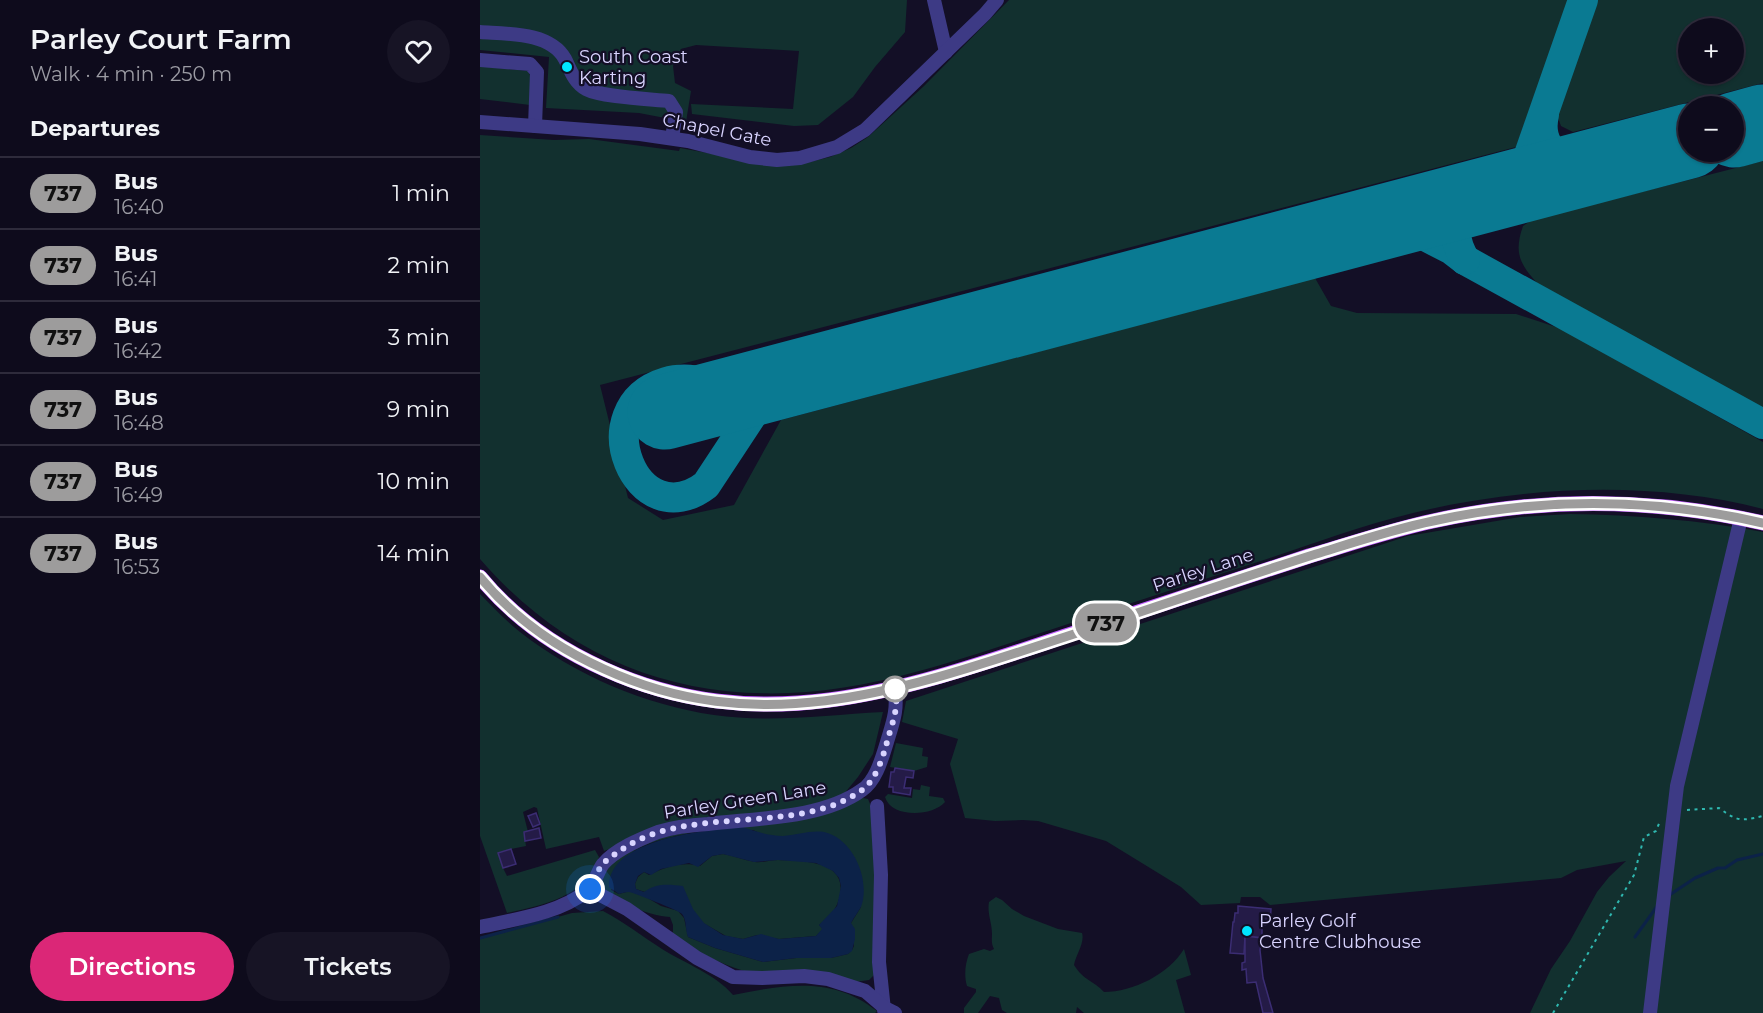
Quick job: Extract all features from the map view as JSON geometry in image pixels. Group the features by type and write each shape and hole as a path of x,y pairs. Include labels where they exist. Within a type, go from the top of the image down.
{"main road":[{"name":"Parley Lane","path":"480,577 506,605 530,625 586,661 657,690 689,698 729,704 771,706 812,704 894,689 1023,651 1254,573 1431,521 1503,508 1592,503 1694,510 1763,523"}],"street":[{"path":"934,0 946,52"},
{"name":"Chapel Gate","path":"480,122 596,129 672,138 750,157 777,160 819,153 837,147 865,130 986,14 997,0"},
{"path":"480,32 533,38 553,45 564,58 574,80 586,89 599,93 669,101 676,112 672,138"},
{"path":"480,60 530,64 537,72 535,126"},
{"path":"1650,1013 1681,764 1741,518"},
{"name":"Parley Green Lane","path":"590,889 603,864 609,859 631,844 660,831 830,807 863,790 869,784 884,752 896,711 894,689"},
{"path":"877,806 882,874 879,962 887,1011"},
{"path":"480,927 533,915 569,902 590,889 627,909 698,958 733,977 804,976 828,979 866,991 887,1011"}],"path":[{"path":"1675,809 1719,808 1740,821 1763,816"},
{"path":"1553,1013 1634,875 1644,837 1656,831 1661,818"}],"green space":[{"path":"480,0 907,0 905,32 853,97 818,125 794,126 692,114 691,104 793,109 799,51 696,45 681,49 673,66 675,83 691,91 686,122 639,113 546,108 549,57 480,50"},
{"path":"1009,0 1569,0 1516,147 600,385 628,498 663,520 734,505 781,420 1315,278 1331,306 1357,313 1516,314 1562,329 1763,442 1763,509 1720,500 1632,490 1543,492 1455,504 1359,528 995,648 902,676 807,692 759,693 713,689 669,680 627,666 587,647 549,623 513,594 480,559 480,135 554,140 589,139 679,151 680,148 774,165 810,162 830,157 851,148 868,137 924,86"},
{"path":"1598,0 1763,0 1763,83 1713,96 1678,96 1678,105 1573,132 1561,126 1557,115"},
{"path":"480,66 528,71 532,80 530,105 480,99"},
{"path":"1763,161 1763,408 1537,283 1522,263 1519,250 1520,235 1523,226 1532,220"},
{"path":"1570,514 1667,519 1763,532 1763,1013 1530,1013 1551,969 1570,941 1597,892 1626,861 1577,870 1561,878 1270,905 1260,897 1241,897 1240,903 1201,905 1181,887 1106,841 1038,821 965,818 950,764 958,739 902,722 906,701 1408,536 1520,517"},
{"path":"480,594 520,632 564,662 612,686 662,704 714,715 755,718 798,718 883,712 873,754 843,795 820,804 626,843 604,851 599,837 546,849 537,808 534,807 523,812 528,832 524,833 526,846 511,849 503,868 507,876 595,850 599,857 593,871 574,890 549,902 507,913 480,836"},
{"path":"896,743 923,748 922,756 928,757 927,767 914,771 890,767"},
{"path":"921,785 930,787 929,796 943,798 945,802 939,807 922,813 912,813 895,809 885,797 888,794 912,798 913,789 920,790"},
{"path":"858,797 868,799 873,811 875,858 874,975 869,980 855,982 744,971 698,951 673,934 670,917 642,911 601,889 599,884 611,863 645,841","holes":["704,830 753,830 778,836 822,832 861,907 851,923 854,946 848,954 831,958 796,958 763,962 715,948 688,937 684,918 678,911 661,906 630,891 619,894 611,890 632,853 646,845"]},
{"path":"723,854 755,862 778,860 810,862 830,869 837,875 840,895 832,912 819,925 823,929 816,936 779,939 757,935 743,939 726,936 647,891 636,889 635,884 638,877 644,872 649,875 667,867 700,866 712,856"},
{"path":"996,897 1024,916 1058,929 1082,933 1081,945 1074,965 1081,974 1104,992 1127,989 1149,980 1160,974 1184,949 1191,975 1176,980 1185,1013 1084,1013 1077,1007 1076,1013 1007,1013 1002,1010 999,998 990,996 978,1013 964,1013 964,1008 976,992 976,989 967,986 966,982 965,970 969,954 984,949 990,951 994,949 989,902"},
{"path":"603,911 662,949 709,975 733,995 789,986 825,987 860,1000 877,1011 875,1013 480,1013 480,939 572,913"}],"water":[{"path":"742,827 783,836 824,832 843,842 851,851 864,885 861,907 851,923 855,929 852,951 831,958 796,958 763,962 715,948 688,937 685,919 679,912 632,893 619,894 609,887 613,870 625,857 642,847 685,834","holes":["723,854 754,862 778,860 816,863 833,871 839,878 841,886 837,906 819,925 822,929 816,936 779,939 761,934 743,939 723,935 704,923 693,909 683,886 662,885 644,892 636,889 638,876 644,872 651,875 661,869 689,863 698,867 712,856"]}],"building":[{"path":"895,768 914,771 913,778 906,777 904,788 911,788 910,795 893,792 893,787 889,787 891,772 894,772"},
{"path":"536,813 540,824 533,827 528,816"},
{"path":"539,828 541,838 525,841 524,832"},
{"path":"511,849 516,864 503,868 498,853"},
{"name":"Parley Golf Centre Clubhouse","path":"1238,906 1271,909 1270,923 1262,926 1262,938 1245,936 1244,954 1230,953 1233,922 1235,913 1238,913"},
{"path":"1245,936 1262,938 1260,950 1263,978 1273,1013 1263,1013 1256,982 1247,983 1246,969 1242,970 1242,963 1245,962"}],"waterway":[{"path":"1668,896 1695,878 1718,868 1725,868 1737,860 1763,854"},
{"path":"1635,937 1658,905"},
{"path":"480,938 558,917"}],"taxiway":[{"path":"1468,199 1511,182 1525,166 1583,0"},
{"path":"1544,115 1544,138 1548,147 1555,154 1573,163 1596,166"},
{"path":"1465,260 1456,237 1457,228 1465,214 1492,194"},
{"path":"1374,224 1419,233 1763,424"},
{"path":"771,385 739,386 675,380 666,382 641,396 628,416 624,440 629,463 641,482 659,495 681,497 706,485 766,394 786,381"}],"runway":[{"path":"1744,127 1763,122"},
{"path":"665,412 1678,144"}],"bus line":[{"name":"737","path":"480,577 506,605 530,625 586,661 657,690 689,698 729,704 771,706 812,704 894,689 1023,651 1254,573 1364,539 1431,521 1468,514 1548,504 1592,503 1694,510 1763,523"}],"place":[{"name":"South Coast Karting","path":"567,67"},
{"name":"Parley Golf Centre Clubhouse","path":"1247,931"}],"route":[{"path":"590,889 603,864 609,859 631,844 660,831 806,812 830,807 863,790 876,772 884,752 896,711 895,689"}]}
